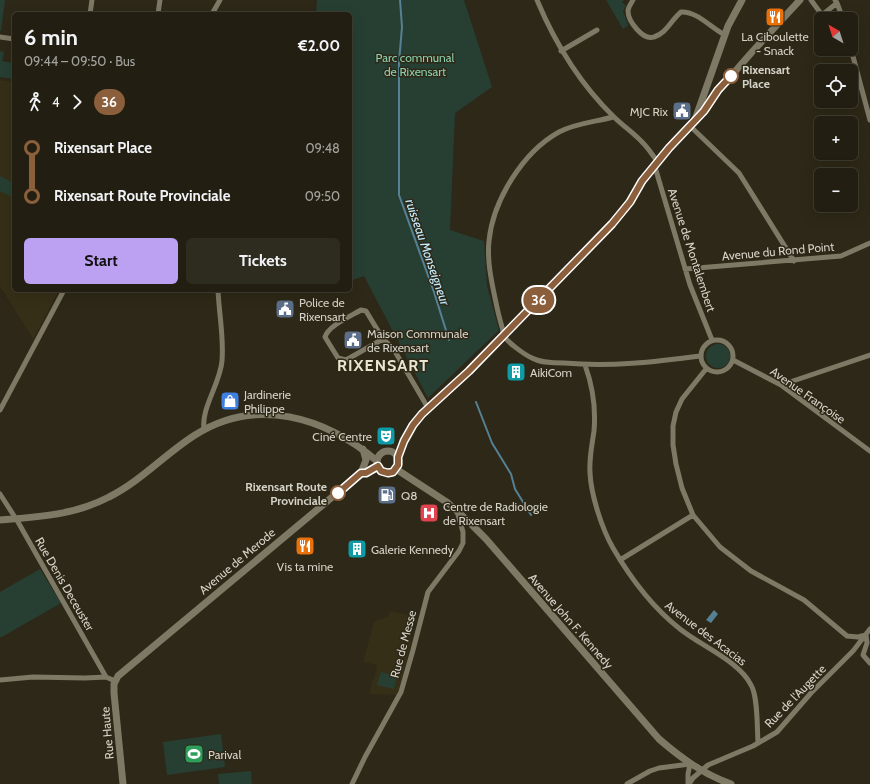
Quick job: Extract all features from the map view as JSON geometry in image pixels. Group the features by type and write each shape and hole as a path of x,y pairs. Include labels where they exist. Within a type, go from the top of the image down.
{"street":[{"path":"90,12 92,0"},
{"path":"158,12 160,0"},
{"path":"213,12 220,0"},
{"path":"537,0 561,51 590,90 614,116 643,143 656,165"},
{"path":"633,0 629,7 628,13 635,26 645,37 651,38 659,35 670,26 681,12 688,12 725,35"},
{"path":"696,119 728,26 742,0"},
{"path":"0,520 58,514 77,510 110,497 204,429 225,421 247,416 270,414 291,416 310,422 329,429 363,449 377,464 381,471 388,473 396,469 398,465 398,457 404,441 413,425 428,408 469,371 504,336 612,224 630,202 642,181 704,111 718,90 800,0"},
{"path":"811,0 822,15 836,1 840,12"},
{"path":"561,51 597,30"},
{"path":"0,37 12,39"},
{"path":"853,56 870,120"},
{"path":"708,84 715,91 718,90"},
{"path":"614,116 585,122 558,132 534,152 521,167 510,181 501,198 490,232 488,256 491,282 504,336 524,354 534,359 585,365 636,364 700,356"},
{"path":"690,126 739,172 794,261"},
{"name":"Avenue de Montalembert","path":"656,165 690,285 712,340"},
{"name":"Avenue du Rond Point","path":"685,269 841,256 870,243"},
{"path":"0,410 63,292"},
{"path":"204,429 203,419 216,386 222,362 223,340 218,292"},
{"path":"383,339 346,360 338,358 325,337 326,332 331,328 361,310 366,311 383,339 393,348 428,408"},
{"path":"716,339 725,341 733,352 733,360 731,364 722,372 709,371 701,361 700,356 703,348 712,340 716,339"},
{"path":"781,385 870,355"},
{"name":"Avenue Françoise","path":"733,360 781,385 870,451"},
{"name":"Avenue des Acacias","path":"585,365 590,379 594,401 594,431 590,463 593,495 612,546 637,585 649,600 667,618 736,667 747,677 753,687 755,698 758,742"},
{"path":"706,369 682,399 672,426 676,464 682,488 693,515 720,547 751,571 804,600 848,636 858,637 866,635 867,643 863,655 870,663"},
{"path":"361,473 366,460 363,449"},
{"path":"377,464 378,456 382,452 391,451 398,457"},
{"name":"Avenue de Merode","path":"115,681 123,670 361,473 366,473 377,464"},
{"name":"Avenue John F. Kennedy","path":"396,469 457,510 486,538 659,739 701,772 731,784"},
{"name":"Rue Denis Deceuster","path":"0,494 16,519 106,677"},
{"name":"Rue de Messe","path":"352,784 365,757 401,692 428,592 459,551 463,543 463,532 457,510"},
{"path":"620,560 693,515"},
{"name":"Rue de l'Augette","path":"688,784 708,765 753,746 777,732 811,693 853,651 870,629"},
{"path":"0,680 33,677 106,677 115,681"},
{"name":"Rue Haute","path":"115,681 114,693 123,784"},
{"path":"627,784 650,770 690,764 688,784"}],"shaded area":[{"path":"0,80 12,82 12,292 58,292 33,339 0,286"},
{"path":"390,611 412,617 413,619 410,634 411,644 400,687 396,695 370,694 372,680 374,680 377,665 363,662 374,622 388,617"}],"green space":[{"path":"0,0 5,0 1,31 0,31"},
{"name":"Parc communal de Rixensart","path":"317,0 464,0 492,87 455,113 450,230 484,241 487,286 499,330 428,398 364,276 352,280 352,12 316,12"},
{"path":"606,0 624,0 622,2 626,6 623,11 628,25 623,29"},
{"path":"0,51 4,52 2,61 12,63 12,79 0,77"},
{"path":"0,176 12,182 12,197 0,191"},
{"path":"718,344 726,348 730,356 726,364 718,368 710,364 706,356 710,348"},
{"path":"40,569 61,603 0,638 0,592"},
{"path":"381,672 397,676 394,689 377,685"},
{"name":"Parival","path":"221,734 225,767 167,775 163,742"},
{"name":"Parival","path":"251,771 252,784 219,784 218,774"}],"water":[{"path":"714,610 718,614 711,623 706,620"}],"waterway":[{"name":"ruisseau Monseigneur","path":"400,0 402,27 399,62 399,195 434,292 449,340"},
{"name":"ruisseau Monseigneur","path":"476,402 492,443 511,474 515,489 531,515"}],"bus line":[{"name":"36","path":"338,493 361,473 366,473 378,466 381,471 388,473 393,472 396,469 399,461 398,457 404,441 413,425 422,414 469,371 612,224 630,202 642,181 669,148 674,145 704,111 718,93 718,90 731,76"}],"place":[{"name":"La Ciboulette - Snack","path":"775,17"},
{"name":"Rixensart Place","path":"731,76"},
{"name":"MJC Rix","path":"682,111"},
{"name":"Police de Rixensart","path":"285,309"},
{"name":"Maison Communale de Rixensart","path":"353,340"},
{"name":"AikiCom","path":"516,372"},
{"name":"Jardinerie Philippe","path":"230,401"},
{"name":"Ciné Centre","path":"386,436"},
{"name":"Rixensart Route Provinciale","path":"338,493"},
{"name":"Q8","path":"387,495"},
{"name":"Centre de Radiologie de Rixensart","path":"429,513"},
{"name":"Vis ta mine","path":"305,546"},
{"name":"Galerie Kennedy","path":"357,549"},
{"name":"Parival","path":"194,754"}],"district":[{"name":"RIXENSART","path":"383,365"}]}
